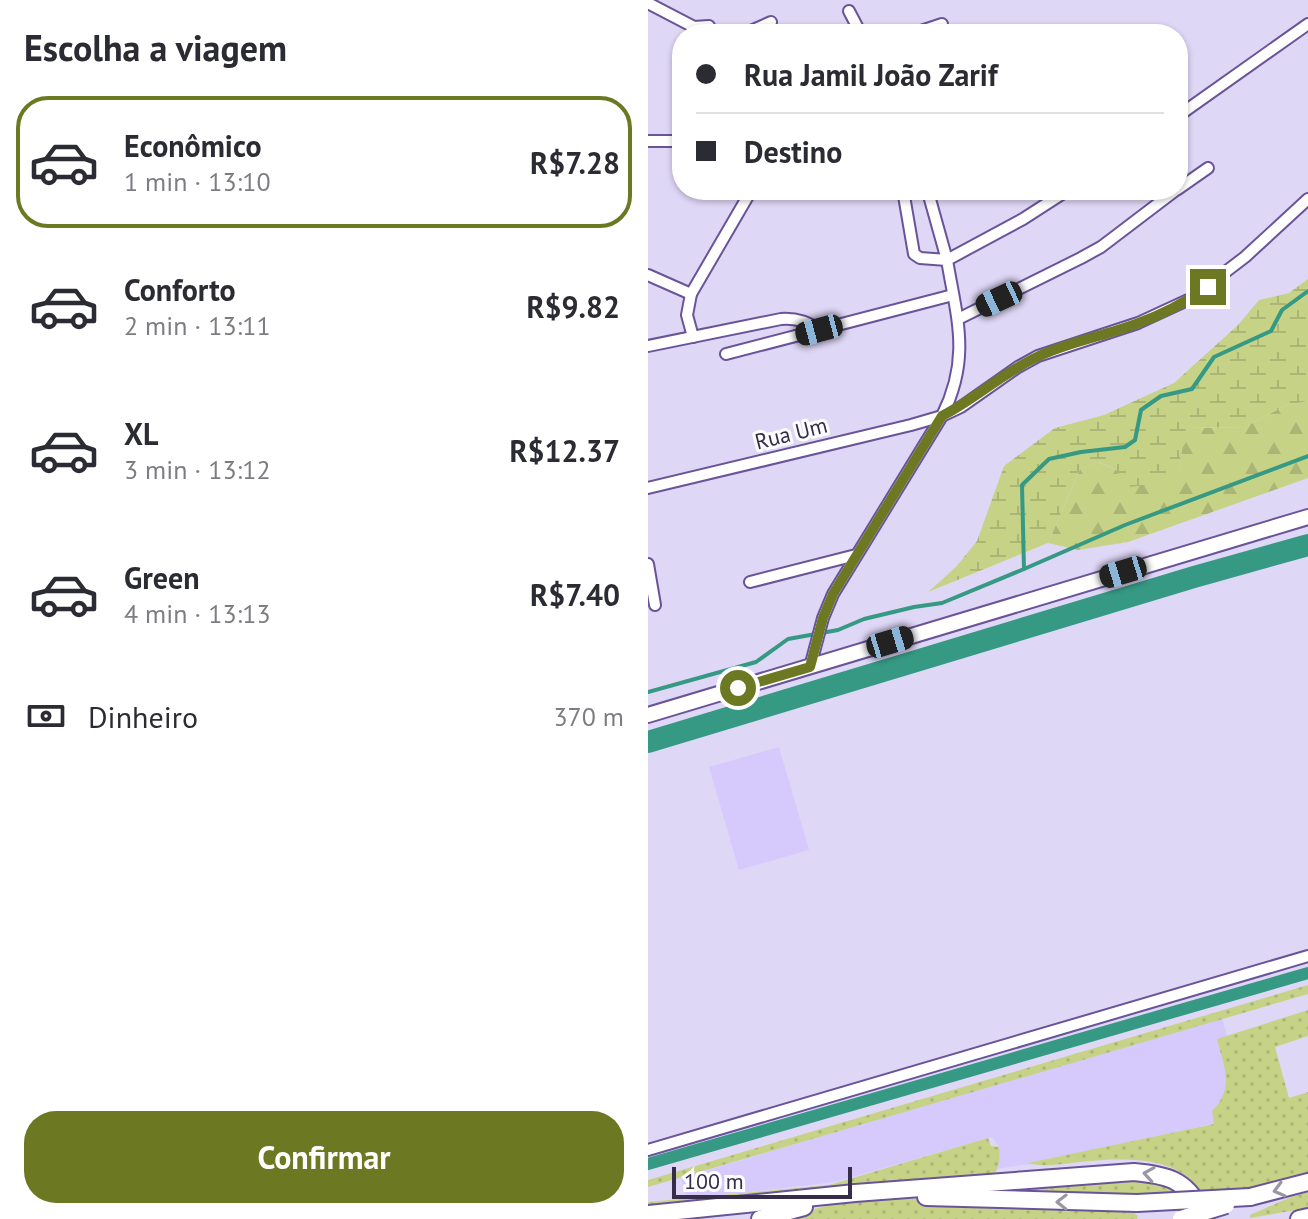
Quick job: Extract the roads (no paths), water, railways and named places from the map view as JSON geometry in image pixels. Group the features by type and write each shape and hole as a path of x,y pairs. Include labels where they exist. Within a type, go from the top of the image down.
{"main road":[{"path":"648,715 1308,517"},
{"path":"648,1214 855,1193 1134,1172 1160,1175 1184,1185 1193,1194 1205,1219"},
{"path":"1181,1219 1308,1182"},
{"path":"760,1219 855,1193 1137,1203 1250,1197"},
{"path":"1299,1219 1308,1217"}],"street":[{"path":"648,3 688,24"},
{"path":"849,11 856,24"},
{"path":"766,24 771,22"},
{"path":"1188,109 1308,24"},
{"path":"648,141 672,141"},
{"path":"1188,182 1208,168"},
{"path":"942,416 961,407 1038,356 1138,323 1190,299 1245,257 1308,199"},
{"path":"693,337 687,315 691,294 746,200"},
{"path":"905,200 914,254 920,258 947,260 1052,200"},
{"path":"810,667 815,643 833,594 951,400 959,367 960,333 947,260 930,200"},
{"path":"958,319 1091,253 1162,200"},
{"path":"648,275 691,294"},
{"path":"726,354 953,295"},
{"path":"648,346 781,319 805,321 819,330"},
{"name":"Rua Um","path":"648,488 942,416"},
{"path":"750,582 856,555"},
{"path":"648,564 655,605"},
{"path":"648,1150 1308,956"}],"waterway":[{"path":"648,692 756,662 788,639 838,630 864,619 942,603 1024,569 1022,485 1049,459 1125,447 1135,440 1141,410 1161,396 1192,389 1214,357 1271,331 1282,310 1308,291"},
{"path":"1024,569 1125,525 1308,456"},
{"path":"648,742 1308,545"},
{"path":"648,1164 1308,973"}]}
